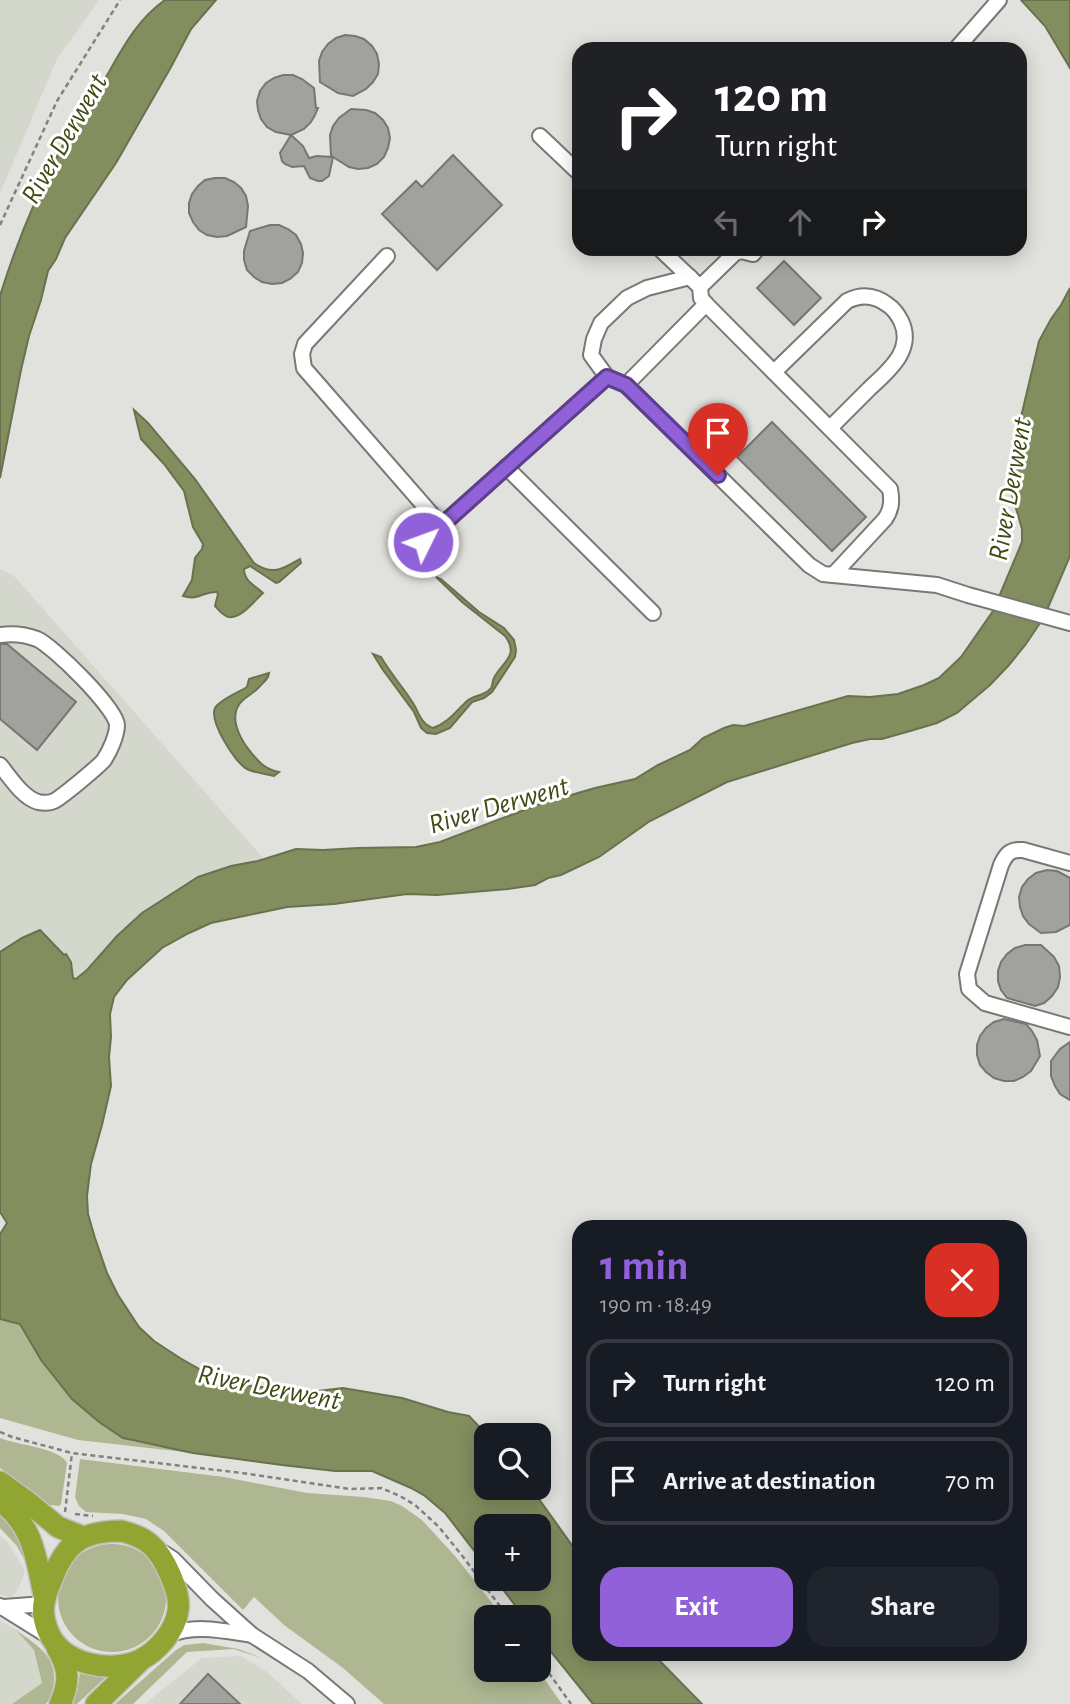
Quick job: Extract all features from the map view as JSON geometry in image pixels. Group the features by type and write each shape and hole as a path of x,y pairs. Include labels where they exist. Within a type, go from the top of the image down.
{"highway":[{"path":"0,1482 58,1527 83,1537"},
{"path":"0,1501 14,1514 30,1536 36,1554 45,1621 67,1669 60,1704"},
{"path":"44,1601 63,1556 83,1537 99,1532 121,1531 144,1539 155,1548 169,1572 178,1598 178,1611 169,1635 96,1704"},
{"path":"54,1643 75,1660 98,1665 123,1665 141,1659"}],"street":[{"path":"962,42 999,0"},
{"path":"540,136 572,166"},
{"path":"387,256 305,344 302,354 304,368 441,525"},
{"path":"667,256 695,282 706,304 890,488 890,512 832,575"},
{"path":"730,256 695,282 647,288 628,298 611,312 601,323 591,355 607,377 626,385 809,565 823,574 937,585 1068,622"},
{"path":"774,372 847,301 856,296 867,296 889,305 904,328 906,341 902,351 890,369 830,428"},
{"path":"626,385 706,304"},
{"path":"423,542 607,377"},
{"path":"506,467 653,613"},
{"path":"0,635 13,633 40,640 104,702 116,719 117,727 116,735 103,760 52,802 40,803 30,798 0,765"},
{"path":"1070,863 1023,850 1014,849 1008,853 1001,865 967,974 969,989 985,1003 1070,1027"},
{"path":"155,1548 173,1559 252,1635 307,1671 347,1704"},
{"path":"1,1606 44,1601"},
{"path":"1,1606 54,1643"},
{"path":"169,1635 178,1631 200,1629 252,1635"}],"path":[{"path":"0,225 57,101 120,0"},
{"path":"0,1432 72,1453 350,1489 381,1488 415,1506 439,1527 499,1605"},
{"path":"72,1453 65,1513 102,1516"},
{"path":"551,1676 571,1704"}],"shaded area":[{"path":"0,0 99,0 57,59 0,193"},
{"path":"165,0 216,0 191,29 116,163 65,238 48,271 21,370 0,478 0,296 6,276 20,237 64,143 134,31 153,9"},
{"path":"1021,0 1070,0 1070,68 1045,26"},
{"path":"1070,288 1070,556 1044,617 1026,644 990,685 957,713 937,723 882,739 852,743 727,782 650,821 599,857 535,885 437,895 407,894 287,907 211,923 162,948 127,980 114,997 110,1014 111,1086 91,1164 88,1214 107,1273 139,1327 154,1341 180,1358 208,1374 238,1384 318,1391 343,1388 402,1398 469,1416 476,1423 474,1500 540,1500 550,1514 474,1514 474,1550 445,1513 425,1496 372,1471 335,1471 282,1465 193,1453 123,1438 72,1399 41,1360 20,1324 0,1319 0,1234 7,1223 0,1212 0,952 40,930 66,954 71,962 73,978 76,979 142,913 198,877 296,849 416,847 440,842 537,805 635,779 690,750 703,738 733,725 744,726 848,696 898,694 939,678 961,657 993,611 1022,542 1022,529 1011,491 1021,417 1039,341"},
{"path":"134,410 195,479 254,563 266,569 277,570 300,559 301,563 276,583 250,566 244,569 248,580 263,593 234,617 221,613 215,606 217,592 193,597 183,596 192,580 195,558 203,544 193,527 184,491 141,439"},
{"path":"0,569 14,576 264,859 231,866 186,883 142,913 76,979 73,978 71,962 40,931 22,938 0,952"},
{"path":"436,577 479,612 504,628 514,640 516,650 515,657 492,692 472,702 450,728 436,734 427,733 421,728 414,712 373,654 381,657 422,720 433,728 447,720 470,699 489,691 511,649 505,636 462,602"},
{"path":"269,673 265,681 238,706 235,719 242,739 252,754 265,767 279,772 274,776 253,772 236,759 219,731 214,714 217,705 247,687 249,679"},
{"path":"0,1319 20,1324 49,1371 72,1399 99,1422 131,1441 193,1453 78,1440 0,1418"},
{"path":"0,1438 47,1450 63,1458 67,1463 59,1506 50,1505 0,1468"},
{"path":"80,1459 224,1477 307,1493 391,1501 422,1520 474,1580 474,1591 483,1591 494,1605 474,1605 474,1682 546,1682 562,1704 384,1704 343,1668 284,1625 254,1597 243,1610 164,1531 146,1519 123,1514 86,1512 75,1497"},
{"path":"0,1510 12,1517 31,1572 17,1546 0,1528"},
{"path":"551,1516 572,1545 572,1661 660,1661 702,1704 593,1704 551,1652 551,1605 515,1605 504,1591 551,1591"},
{"path":"0,1536 6,1540 25,1571 18,1590 11,1597 0,1595"},
{"path":"112,1544 133,1548 150,1560 162,1577 166,1598 162,1619 150,1636 133,1648 112,1652 91,1648 74,1636 62,1619 58,1598 62,1577 74,1560 91,1548"},
{"path":"0,1621 16,1630 34,1650 42,1683 12,1704 0,1704"},
{"path":"16,1630 40,1648 50,1661 54,1680 52,1693 46,1704 12,1704 42,1683 34,1650"},
{"path":"203,1643 238,1649 262,1658 233,1649 187,1652 133,1704 115,1704 176,1650 184,1645"},
{"path":"241,1656 267,1672 302,1704 145,1704 202,1658"},
{"path":"80,1673 109,1674 77,1704 71,1704 77,1692"}],"building":[{"path":"345,35 364,39 377,54 379,64 378,74 373,82 353,96 338,93 320,82 319,61 322,52 336,38"},
{"path":"283,75 293,75 314,88 318,108 304,129 291,135 267,127 258,110 260,91 266,83"},
{"path":"351,109 375,113 388,128 390,138 384,157 377,164 358,169 333,157 329,176 318,181 310,178 304,166 292,167 282,161 280,153 291,135 303,146 309,158 332,157 330,135 333,126"},
{"path":"453,155 502,205 437,270 382,214 416,181 422,187"},
{"path":"215,178 234,182 246,196 246,227 227,236 207,235 199,230 189,213 192,194 205,180"},
{"path":"279,225 296,235 303,253 298,272 282,283 262,282 247,270 244,260 250,231"},
{"path":"784,261 821,298 794,325 757,288"},
{"path":"772,422 866,517 832,551 737,457"},
{"path":"0,644 7,644 76,702 37,750 0,719"},
{"path":"1047,870 1057,871 1070,878 1070,925 1056,932 1041,933 1023,916 1019,897 1028,879"},
{"path":"1025,945 1041,945 1059,966 1058,987 1044,1003 1035,1006 1007,998 998,981 1001,962 1007,954"},
{"path":"1004,1019 1026,1024 1037,1040 1040,1056 1031,1071 1014,1081 994,1078 980,1065 977,1055 980,1036 986,1028"},
{"path":"1070,1042 1070,1100 1060,1094 1055,1086 1051,1076 1051,1061 1060,1049"},
{"path":"208,1674 240,1704 180,1704"}],"route":[{"path":"423,542 607,377 626,385 718,475"}],"water label":[{"name":"River Derwent","path":"65,139"},
{"name":"River Derwent","path":"1011,489"},
{"name":"River Derwent","path":"499,806"},
{"name":"River Derwent","path":"269,1388"}]}
